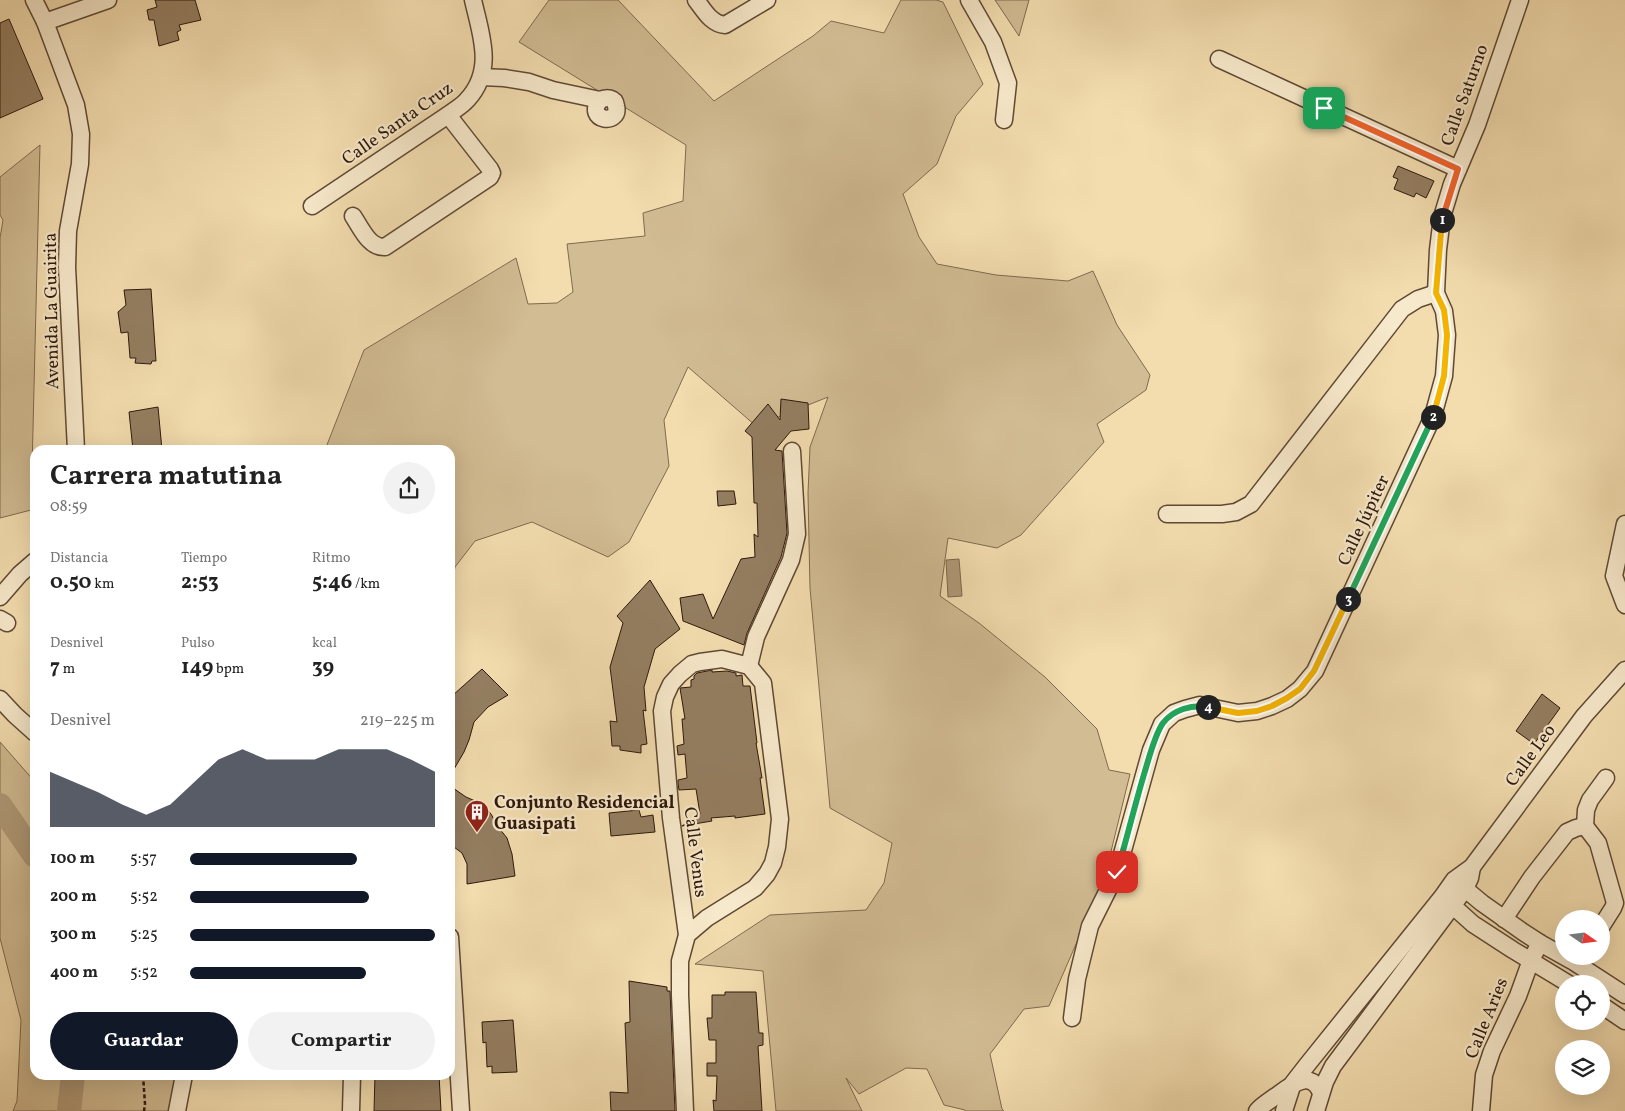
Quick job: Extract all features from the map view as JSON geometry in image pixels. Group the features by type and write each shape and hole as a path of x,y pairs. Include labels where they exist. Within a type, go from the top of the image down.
{"street":[{"name":"Avenida La Guairita","path":"34,0 45,22 76,105 81,134 80,164 68,231 67,267 80,403 76,445"},
{"path":"45,22 108,0"},
{"name":"Calle Santa Cruz","path":"312,206 467,101 481,77 485,59 474,0"},
{"path":"696,0 718,25 725,25 767,0"},
{"path":"969,0 993,42 1008,83 1004,120"},
{"name":"Calle Saturno","path":"1436,293 1442,218 1520,0"},
{"path":"1219,59 1458,169"},
{"path":"481,77 529,82 553,90 600,100"},
{"path":"353,216 374,245 385,247 490,177 492,173 490,169 448,115"},
{"path":"1167,514 1222,514 1236,512 1251,504 1402,309 1418,299 1436,293"},
{"name":"Calle Júpiter","path":"1072,1018 1077,979 1090,926 1117,872 1151,750 1162,724 1174,713 1185,708 1200,706 1238,713 1257,711 1272,706 1300,689 1314,671 1433,416 1444,376 1447,335 1444,310 1436,293"},
{"path":"749,666 756,638 791,560 798,534 792,451"},
{"path":"1625,524 1614,570 1620,581 1625,605"},
{"path":"0,597 30,568"},
{"name":"Calle Venus","path":"685,1111 680,961 687,935 671,818 662,711 664,697 671,684 680,674 692,664 722,659 749,666 763,683 780,819 777,847 773,863 767,874 755,888 707,918 687,935"},
{"name":"Calle Leo","path":"1447,901 1584,716 1625,670"},
{"path":"0,698 30,724"},
{"path":"1606,778 1590,800 1586,810 1585,826 1598,843 1615,903 1610,914"},
{"path":"1504,919 1567,832 1585,826"},
{"path":"1460,884 1504,919 1540,943 1555,949"},
{"path":"1447,901 1473,924 1555,975"},
{"path":"1257,1111 1293,1083 1447,901"},
{"path":"1316,1111 1321,1093 1333,1066 1447,901"},
{"path":"1473,924 1476,910 1482,903"},
{"path":"1513,950 1522,944 1523,932"},
{"name":"Calle Aries","path":"1481,1111 1484,1075 1492,1050 1518,996 1531,960 1540,943"},
{"path":"1587,965 1625,996"},
{"path":"1610,1011 1625,1021"},
{"path":"455,1016 461,1111"},
{"path":"177,1111 183,1080"},
{"path":"351,1111 352,1080"},
{"path":"1293,1083 1307,1080 1313,1081 1319,1087 1321,1093"},
{"path":"1284,1111 1293,1083"}],"path":[{"path":"143,1080 144,1111"}],"shaded area":[{"path":"549,0 618,0 714,101 813,36 831,21 884,33 901,0 936,0 943,2 983,84 956,116 937,164 903,194 919,237 937,264 996,275 1068,281 1093,271 1117,325 1150,375 1146,390 1097,424 1104,442 1021,535 997,548 948,538 940,596 979,623 1045,677 1097,729 1109,770 1130,774 1104,880 1049,1006 1024,1009 990,1054 1004,1111 965,1111 944,1105 927,1069 906,1068 859,1094 846,1078 862,1111 776,1111 763,971 695,964 770,915 866,910 884,883 892,843 830,808 810,588 808,493 810,447 828,397 756,426 688,367 664,420 669,466 629,542 608,557 532,522 475,541 455,567 455,445 327,445 364,350 516,258 528,304 557,303 573,292 567,244 645,236 643,213 683,201 686,145 519,42"},
{"path":"995,0 1029,0 1019,36"},
{"path":"40,145 33,445 30,445 30,510 0,518 0,238 3,220 0,215 0,177"},
{"path":"959,559 962,596 948,597 946,560"},
{"path":"0,742 30,776 30,1080 178,1080 171,1111 13,1111 17,1101 21,1020 0,938"}],"building":[{"path":"155,0 195,0 201,20 179,25 181,30 177,32 179,40 159,46 154,20 149,20 147,10 157,7"},
{"path":"9,19 43,99 0,118 0,23"},
{"path":"1398,166 1434,181 1426,198 1416,193 1414,197 1394,189 1398,179 1393,177"},
{"path":"151,289 156,361 152,361 151,364 135,363 136,358 130,358 128,332 121,333 118,312 126,305 124,290"},
{"path":"781,399 808,403 809,429 791,431 775,450 782,451 787,533 781,557 747,633 744,645 683,621 680,598 703,594 713,619 741,559 755,557 754,534 758,537 757,503 754,503 752,437 745,431 768,404 780,420"},
{"path":"158,407 162,445 132,445 129,412"},
{"path":"717,491 734,491 736,504 718,506"},
{"path":"650,580 680,629 655,649 644,687 646,711 643,710 647,744 641,745 641,753 620,750 620,746 612,746 610,721 617,722 610,667 623,623 617,616"},
{"path":"482,669 508,695 488,707 474,722 464,752 455,767 455,693"},
{"path":"712,670 712,672 727,671 736,673 736,676 742,675 743,686 750,686 765,814 735,818 735,816 711,818 712,821 682,826 700,814 696,789 679,790 678,780 687,778 685,754 678,755 677,746 684,744 682,719 685,719 680,688 691,687 691,680 694,679 697,673"},
{"path":"1542,694 1560,708 1534,744 1516,731"},
{"name":"Conjunto Residencial Guasipati","path":"455,789 482,804 491,814 507,838 512,854 515,876 467,884 467,864 462,853 455,848"},
{"path":"639,810 641,817 653,815 655,832 611,836 609,813"},
{"path":"629,981 667,987 667,991 670,991 675,1111 611,1111 610,1092 628,1093 625,1023 630,1022"},
{"path":"725,992 756,992 759,1033 763,1033 763,1045 758,1046 762,1111 714,1111 713,1100 716,1101 717,1076 707,1076 707,1063 716,1063 716,1040 709,1040 707,1018 712,1018 712,995 725,995"},
{"path":"513,1020 517,1072 492,1073 492,1066 487,1067 486,1042 483,1043 482,1022"},
{"path":"375,1080 439,1080 441,1111 374,1111"}],"waterway":[{"path":"0,805 30,849"},
{"path":"69,1111 72,1080"}],"place":[{"name":"Conjunto Residencial Guasipati","path":"477,833"}],"route":[{"path":"1117,872 1151,750 1162,724 1174,713 1185,708 1200,706 1238,713 1257,711 1272,706 1300,689 1314,671 1433,416 1439,396 1444,376 1447,335 1444,310 1436,293 1438,250 1442,218 1458,169 1324,108"}]}
